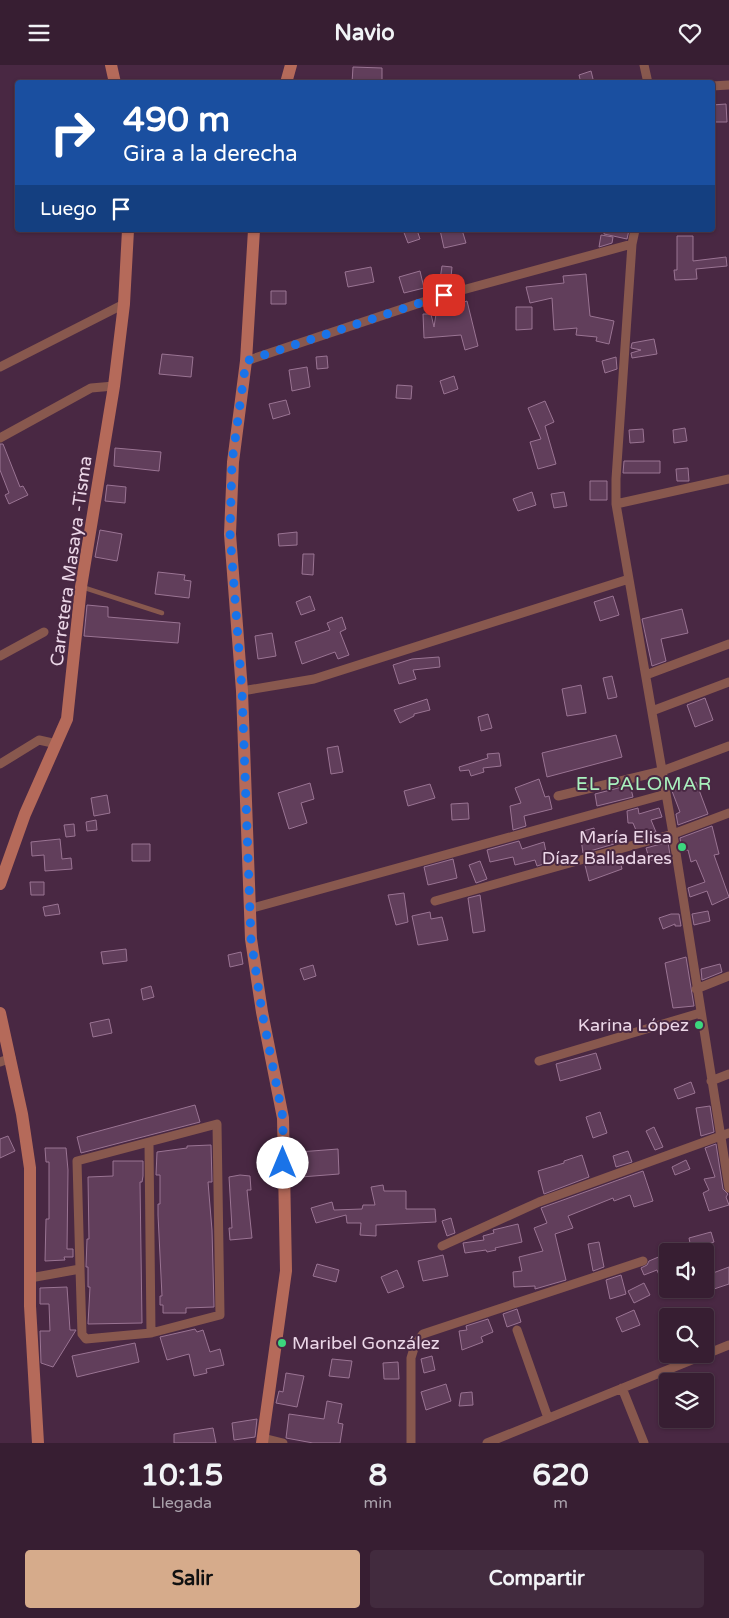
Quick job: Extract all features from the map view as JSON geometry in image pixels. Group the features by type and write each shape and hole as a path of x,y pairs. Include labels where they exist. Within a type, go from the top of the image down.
{"street":[{"path":"111,65 114,80"},
{"path":"287,80 291,65"},
{"path":"644,65 647,80"},
{"path":"715,86 729,85"},
{"name":"Carretera Masaya -Tisma","path":"0,884 25,814 58,744 67,719 81,587 114,386 124,304 128,232"},
{"path":"254,232 246,361 232,462 230,533 242,691 251,939 262,1012 283,1118 286,1271 262,1441 283,1443"},
{"path":"635,232 632,244 616,479 616,505 673,834 696,989 729,1188"},
{"path":"246,361 444,295 632,244"},
{"path":"0,367 124,304"},
{"path":"0,438 92,388 114,386"},
{"path":"616,505 729,479"},
{"path":"242,691 314,679 629,579"},
{"path":"0,656 44,632"},
{"path":"646,675 729,644"},
{"path":"652,711 729,683"},
{"path":"0,764 39,740 58,744"},
{"path":"558,796 662,771 729,746"},
{"path":"249,909 666,794"},
{"path":"436,901 673,834 729,813"},
{"path":"696,989 729,976"},
{"path":"0,1013 5,1060 22,1114 30,1168 30,1278 38,1443"},
{"path":"539,1061 700,1013"},
{"path":"711,1081 729,1074"},
{"path":"216,1123 219,1128 220,1315 151,1333 86,1339 82,1333 80,1269 78,1161 149,1144 216,1123"},
{"path":"442,1246 539,1202 729,1133"},
{"path":"149,1144 151,1333"},
{"path":"411,1443 411,1358 415,1345 423,1334 643,1261"},
{"path":"30,1278 80,1269"},
{"path":"517,1330 548,1418"},
{"path":"487,1443 729,1345"},
{"path":"622,1388 644,1443"}],"lane":[{"path":"81,587 162,613"}],"building":[{"path":"353,67 382,68 382,80 352,80"},
{"path":"591,71 593,80 580,80 579,75"},
{"path":"726,104 727,122 715,122 715,105"},
{"path":"404,232 418,232 420,239 408,243"},
{"path":"440,232 463,232 466,243 444,248"},
{"path":"604,232 629,232 627,239 604,234"},
{"path":"601,235 613,237 612,243 599,247"},
{"path":"677,236 693,236 693,261 726,257 727,266 696,269 697,279 675,280 674,270 677,270"},
{"path":"442,266 452,267 450,287 439,286"},
{"path":"371,267 374,282 348,287 345,272"},
{"path":"420,271 424,288 404,293 399,277"},
{"path":"586,274 590,316 614,321 609,344 596,341 597,337 576,335 577,328 554,330 552,298 530,303 526,287 564,283 563,276"},
{"path":"271,291 286,291 286,304 271,304"},
{"path":"467,301 478,346 465,350 461,335 424,338 423,314 431,314 434,327 436,314 452,313 450,307"},
{"path":"516,307 532,307 532,329 516,330"},
{"path":"654,339 657,354 632,358 631,353 641,350 631,348 632,343"},
{"path":"162,354 193,357 191,377 159,374"},
{"path":"327,356 328,368 317,369 316,357"},
{"path":"616,357 617,369 605,373 602,361"},
{"path":"307,367 310,387 292,391 289,370"},
{"path":"454,376 458,389 444,394 440,381"},
{"path":"397,385 412,386 411,399 396,398"},
{"path":"286,400 290,414 273,419 269,404"},
{"path":"545,401 554,422 545,426 556,464 538,469 530,442 541,439 528,408"},
{"path":"685,428 687,441 674,443 673,430"},
{"path":"643,429 644,442 630,443 629,430"},
{"path":"0,444 3,444 20,487 23,486 28,495 9,504 5,495 9,493 0,470"},
{"path":"115,448 161,452 159,471 114,466"},
{"path":"624,461 660,461 660,473 623,473"},
{"path":"688,468 689,481 677,481 676,469"},
{"path":"590,481 607,481 607,500 590,500"},
{"path":"107,485 126,487 125,503 105,501"},
{"path":"532,492 536,505 518,511 513,499"},
{"path":"564,492 567,506 554,508 551,494"},
{"path":"100,530 122,534 117,561 95,557"},
{"path":"297,532 297,545 279,546 278,534"},
{"path":"303,554 314,554 313,575 302,574"},
{"path":"158,572 185,575 184,580 191,581 189,598 155,594"},
{"path":"310,596 315,610 301,615 296,602"},
{"path":"613,596 619,615 600,621 594,602"},
{"path":"87,605 108,607 108,617 180,623 178,643 84,636"},
{"path":"682,609 688,633 661,639 666,661 652,666 642,619"},
{"path":"342,617 346,629 340,632 349,655 338,659 335,652 302,664 295,642 330,630 327,623"},
{"path":"272,633 276,656 258,659 255,636"},
{"path":"439,657 440,667 413,670 416,679 399,684 393,665 412,659"},
{"path":"612,676 617,697 608,699 603,678"},
{"path":"581,685 586,713 567,716 562,689"},
{"path":"705,698 713,720 695,727 687,705"},
{"path":"427,699 430,710 414,714 414,716 400,723 394,710"},
{"path":"488,714 492,728 481,731 478,717"},
{"path":"616,735 622,757 547,777 542,753"},
{"path":"338,746 343,772 331,774 327,748"},
{"path":"499,753 501,766 483,768 484,772 471,776 469,770 460,771 459,767 488,758 487,754"},
{"path":"539,779 545,797 549,796 552,809 524,816 526,826 513,830 510,806 521,803 515,788"},
{"path":"696,782 708,814 678,825 676,814 680,812 672,791"},
{"path":"310,783 314,799 301,803 307,823 289,829 278,793"},
{"path":"430,784 435,798 408,806 404,791"},
{"path":"630,785 633,797 597,806 595,794"},
{"path":"107,795 110,813 94,816 91,798"},
{"path":"468,803 469,819 452,820 451,804"},
{"path":"638,808 639,814 659,808 662,817 651,820 656,832 638,835 633,823 628,823 627,811"},
{"path":"96,820 97,830 87,831 86,822"},
{"path":"74,824 75,836 66,837 64,825"},
{"path":"712,826 719,854 714,855 729,897 712,905 707,891 690,897 688,888 705,882 696,860 691,862 688,850 682,852 680,838"},
{"path":"594,828 596,836 602,834 604,844 613,841 614,844 583,853 580,832"},
{"path":"60,839 62,859 71,858 72,869 45,871 44,855 32,856 31,842"},
{"path":"519,841 522,849 544,842 546,852 551,853 550,862 537,866 535,860 515,865 513,857 490,862 487,850"},
{"path":"668,842 670,855 650,861 646,848"},
{"path":"132,844 150,844 150,861 132,861"},
{"path":"619,856 622,869 589,881 585,865"},
{"path":"453,859 457,878 428,885 424,867"},
{"path":"480,861 487,879 476,883 469,865"},
{"path":"30,882 44,882 44,895 31,895"},
{"path":"404,893 408,922 396,925 388,895"},
{"path":"480,895 485,931 473,933 468,898"},
{"path":"58,904 60,914 45,916 43,907"},
{"path":"708,911 710,921 694,925 692,914"},
{"path":"430,912 431,919 442,917 448,940 418,945 412,916"},
{"path":"671,914 679,914 681,926 675,926 675,924 663,929 659,918"},
{"path":"126,949 127,961 103,964 101,952"},
{"path":"241,952 243,964 230,967 228,955"},
{"path":"686,957 694,1006 673,1008 665,963"},
{"path":"720,964 722,972 702,980 701,969"},
{"path":"313,965 316,976 304,980 300,969"},
{"path":"151,986 154,997 143,1000 141,989"},
{"path":"109,1019 112,1033 93,1037 90,1023"},
{"path":"596,1053 601,1069 560,1081 556,1064"},
{"path":"691,1082 695,1093 678,1099 674,1089"},
{"path":"195,1105 200,1122 81,1153 77,1137"},
{"path":"710,1106 714,1132 701,1136 696,1108"},
{"path":"600,1112 607,1133 593,1138 586,1117"},
{"path":"654,1127 663,1147 655,1150 646,1131"},
{"path":"8,1136 15,1151 0,1158 0,1139"},
{"path":"716,1144 723,1189 728,1194 726,1197 729,1205 709,1211 703,1193 709,1190 704,1179 715,1177 705,1148"},
{"path":"211,1145 212,1182 208,1182 212,1230 214,1307 186,1308 186,1313 163,1313 163,1305 160,1305 160,1296 162,1296 158,1204 160,1204 160,1175 156,1175 157,1152 187,1148 187,1146"},
{"path":"45,1148 66,1148 68,1170 67,1249 73,1249 73,1257 64,1257 65,1260 45,1261 46,1219 49,1219 49,1162 46,1162"},
{"path":"338,1149 339,1174 301,1177 299,1152"},
{"path":"628,1151 632,1162 616,1167 613,1156"},
{"path":"582,1155 589,1177 544,1194 538,1171"},
{"path":"686,1160 690,1169 675,1175 672,1167"},
{"path":"113,1161 143,1161 143,1176 142,1182 140,1182 142,1323 88,1324 90,1287 88,1287 88,1267 86,1267 87,1239 89,1239 88,1177 113,1176"},
{"path":"643,1171 653,1201 634,1207 630,1195 614,1201 613,1198 568,1216 573,1228 555,1234 566,1280 535,1289 535,1286 514,1287 513,1272 522,1271 519,1257 543,1251 534,1228 547,1223 541,1208"},
{"path":"250,1176 251,1190 247,1190 252,1238 230,1240 229,1228 232,1228 229,1177"},
{"path":"383,1185 384,1191 406,1191 406,1209 435,1209 436,1222 376,1225 376,1236 360,1235 361,1223 347,1223 346,1215 316,1223 311,1208 332,1202 334,1210 362,1209 363,1205 375,1205 371,1187"},
{"path":"451,1218 455,1233 447,1236 442,1221"},
{"path":"518,1224 522,1242 495,1248 496,1250 487,1252 486,1250 465,1253 463,1243 484,1240 483,1236 494,1233 493,1230"},
{"path":"711,1232 714,1242 690,1243 689,1238"},
{"path":"599,1242 604,1267 593,1271 588,1244"},
{"path":"443,1255 448,1276 423,1281 418,1261"},
{"path":"659,1257 659,1275 657,1270 644,1275 641,1268 647,1265 649,1261"},
{"path":"317,1264 339,1270 336,1282 313,1276"},
{"path":"729,1267 729,1284 714,1289 714,1273"},
{"path":"397,1270 404,1287 388,1293 381,1277"},
{"path":"621,1275 626,1294 610,1299 606,1280"},
{"path":"644,1283 650,1295 634,1303 628,1291"},
{"path":"67,1287 70,1330 76,1330 53,1367 41,1363 40,1331 50,1331 49,1304 40,1304 40,1288"},
{"path":"517,1309 521,1322 507,1327 503,1314"},
{"path":"634,1310 640,1325 622,1332 616,1318"},
{"path":"488,1319 493,1332 481,1337 483,1342 462,1350 459,1331 467,1330 466,1326"},
{"path":"195,1329 197,1332 203,1330 210,1352 220,1349 224,1365 206,1369 207,1373 194,1376 189,1354 167,1360 160,1337"},
{"path":"135,1343 139,1362 77,1377 72,1356"},
{"path":"432,1356 435,1370 424,1373 421,1359"},
{"path":"332,1359 352,1361 349,1378 329,1376"},
{"path":"398,1362 399,1379 384,1379 383,1363"},
{"path":"286,1373 304,1376 297,1407 276,1403 279,1391 283,1392"},
{"path":"446,1384 451,1401 426,1410 421,1392"},
{"path":"472,1392 473,1405 459,1406 461,1393"},
{"path":"327,1401 342,1404 338,1423 343,1424 340,1443 313,1443 286,1438 289,1414 324,1419"},
{"path":"257,1419 255,1437 234,1440 232,1423"},
{"path":"213,1428 216,1443 174,1443 174,1434"}],"place":[{"name":"María Elisa Díaz Balladares","path":"682,847"},
{"name":"Karina López","path":"699,1025"},
{"name":"Maribel González","path":"282,1343"}],"district":[{"name":"EL PALOMAR","path":"644,783"}],"route":[{"path":"283,1163 283,1118 262,1012 251,939 242,691 230,533 232,462 246,361 444,295"}]}
